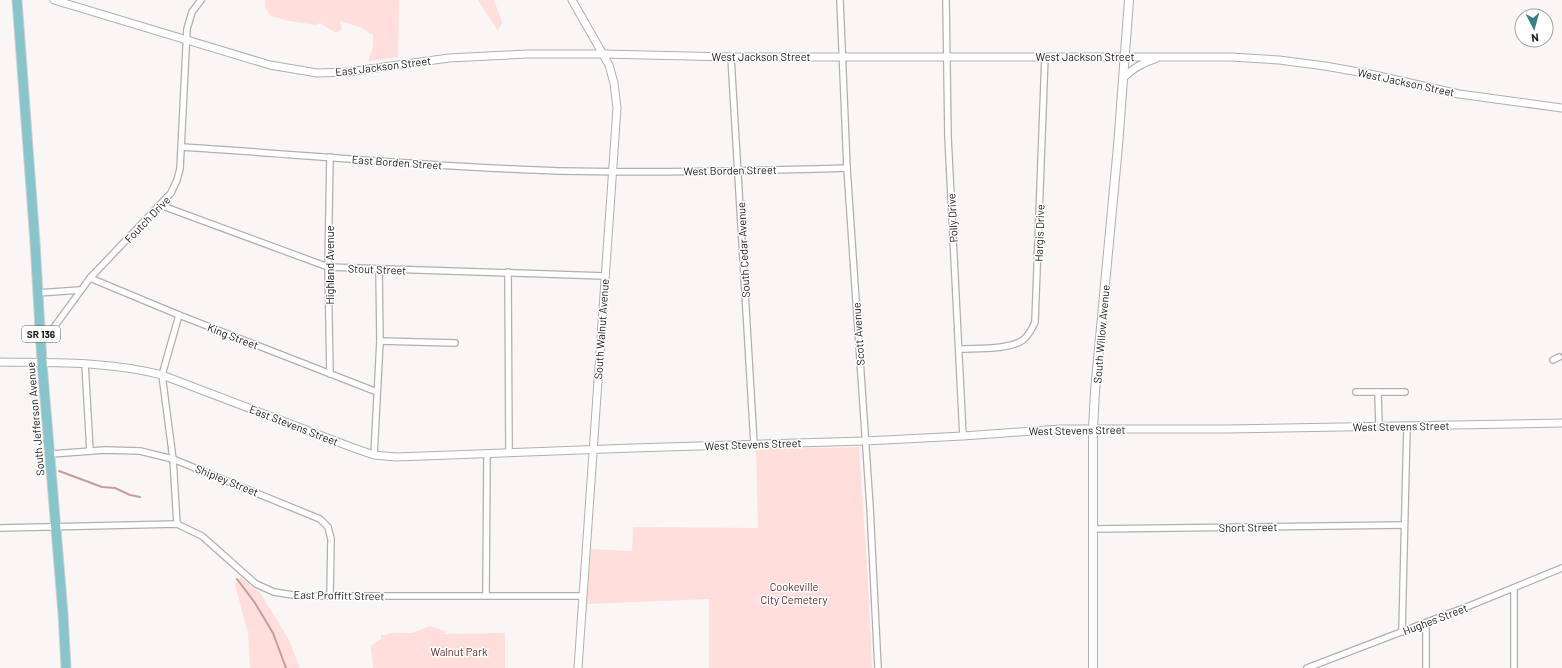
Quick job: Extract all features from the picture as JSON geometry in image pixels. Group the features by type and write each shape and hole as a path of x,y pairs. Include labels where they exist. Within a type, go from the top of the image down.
{"main road":[{"name":"South Jefferson Avenue","path":"17,0 42,363 51,454 66,668"},
{"name":"South Willow Avenue","path":"1093,668 1093,429 1095,391 1129,0"}],"street":[{"name":"East Jackson Street","path":"54,0 270,65 317,73 348,72 448,58 527,54 603,54"},
{"name":"Foutch Drive","path":"41,340 49,334 90,278 171,193 177,180 182,147 187,29 192,12 201,0"},
{"name":"South Walnut Avenue","path":"572,0 609,65 616,102 613,172 592,449 578,668"},
{"name":"Scott Avenue","path":"840,0 847,168 871,513 878,668"},
{"name":"Polly Drive","path":"946,0 948,137 963,436"},
{"name":"West Jackson Street","path":"603,54 731,57 1231,57 1279,60 1325,66 1370,74 1459,94 1562,108"},
{"name":"Hargis Drive","path":"959,349 1006,346 1016,343 1023,340 1031,331 1035,322 1045,56"},
{"name":"South Cedar Avenue","path":"731,57 754,444"},
{"path":"1123,78 1143,62 1163,57"},
{"name":"East Borden Street","path":"182,147 448,166 613,172"},
{"name":"Highland Avenue","path":"330,157 328,267 330,374"},
{"name":"West Borden Street","path":"613,172 847,168"},
{"name":"Stout Street","path":"160,205 328,267 605,276"},
{"path":"374,455 380,341 378,269"},
{"path":"508,272 510,453"},
{"name":"King Street","path":"90,278 179,315 377,392"},
{"path":"38,293 80,290"},
{"path":"177,524 173,459 162,376 179,315"},
{"path":"380,341 455,343"},
{"path":"1553,360 1559,357"},
{"name":"East Stevens Street","path":"0,362 85,364 124,367 144,371 162,376 374,455 396,457 592,449"},
{"path":"85,364 90,451"},
{"path":"1356,392 1405,392"},
{"path":"1378,392 1379,426"},
{"name":"West Stevens Street","path":"592,449 865,441 1060,429 1562,423"},
{"path":"1402,632 1407,426"},
{"name":"Shipley Street","path":"51,454 90,451 140,451 173,459 320,519 328,527 331,539 330,596"},
{"path":"486,595 487,454"},
{"name":"East Proffitt Street","path":"0,528 177,524 202,536 256,584 274,592 299,596 582,596"},
{"name":"Short Street","path":"1093,529 1404,525"},
{"name":"Hughes Street","path":"1307,668 1426,623 1562,568"},
{"path":"1514,588 1514,668"},
{"path":"1426,623 1426,668"}],"green space":[{"path":"265,0 399,0 398,57 368,61 373,48 373,35 360,27 340,21 342,29 336,33 320,23 316,25 289,21 271,16 265,7"},
{"path":"478,0 494,0 502,22 498,31"},
{"name":"Cookeville City Cemetery","path":"859,447 872,668 709,668 709,599 587,604 591,549 632,551 633,527 758,528 756,449"},
{"path":"241,577 261,594 288,638 300,668 250,668 248,633 235,585"},
{"name":"Walnut Park","path":"430,626 447,632 443,634 505,633 505,668 373,668 371,646 381,639 381,635 387,635 390,633 412,633"}],"waterway":[{"path":"59,471 102,487 115,488 130,495 140,497"},
{"path":"237,579 255,603 273,633 286,668"}]}
